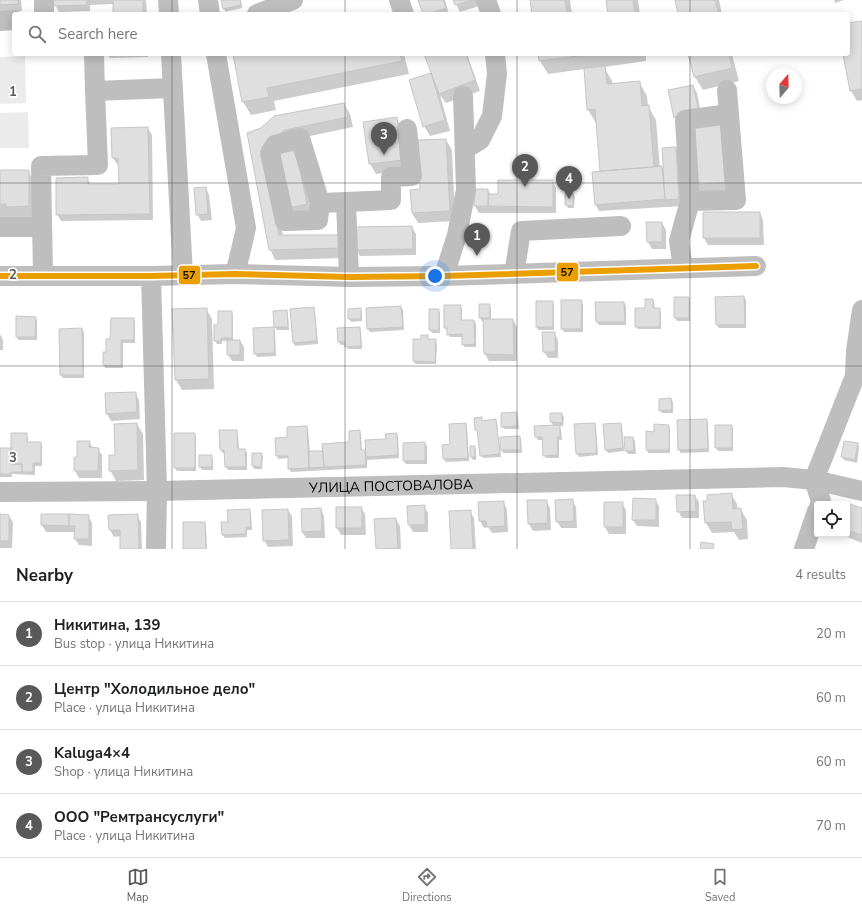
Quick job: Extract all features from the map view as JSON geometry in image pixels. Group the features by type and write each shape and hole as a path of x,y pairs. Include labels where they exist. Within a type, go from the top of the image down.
{"street":[{"path":"44,0 44,12"},
{"path":"168,0 169,12"},
{"path":"208,0 210,12"},
{"path":"262,12 293,0"},
{"path":"399,0 403,12"},
{"path":"486,0 490,12"},
{"path":"0,21 12,20"},
{"path":"43,275 41,166 98,165 94,56"},
{"path":"171,56 183,274"},
{"path":"216,56 246,228 234,274"},
{"path":"465,149 480,140 492,116 497,74 495,56"},
{"path":"95,91 172,88"},
{"path":"690,201 736,200 727,90"},
{"path":"444,276 457,235 466,190 462,96"},
{"path":"683,268 679,241 690,201 685,120 729,114"},
{"path":"320,203 391,200 391,178 412,176 407,129"},
{"path":"346,202 349,277"},
{"path":"514,274 521,231 621,226"},
{"path":"0,227 42,227"},
{"path":"0,276 151,276 183,274 234,274 349,277 444,276 756,266"},
{"path":"151,276 157,491 156,549"},
{"path":"821,501 814,480 859,375 856,351 862,310"},
{"name":"УЛИЦА ПОСТОВАЛОВА","path":"0,492 157,491 783,477 814,480 862,491"},
{"path":"804,549 814,520"}],"shaded area":[{"path":"25,56 26,103 0,104 0,57"},
{"path":"28,112 29,148 0,148 0,113"}],"building":[{"path":"0,0 18,0 18,4 0,5"},
{"path":"54,0 87,0 87,5 54,6"},
{"path":"113,0 143,0 143,12 113,12"},
{"path":"221,0 240,0 241,5 223,9"},
{"path":"418,0 443,0 446,8 434,12 422,12"},
{"path":"453,0 473,0 455,5"},
{"path":"530,0 565,0 567,12 532,12"},
{"path":"606,0 633,0 635,12 608,12"},
{"path":"675,0 715,0 718,12 678,12"},
{"path":"862,21 862,89 850,91 843,56 850,56 850,23"},
{"path":"233,56 401,56 402,61 267,88 269,97 242,102"},
{"path":"425,56 467,56 475,80 439,94"},
{"path":"538,56 577,56 539,61"},
{"path":"689,56 729,56 732,68 694,77"},
{"path":"605,66 607,84 640,81 642,106 649,105 654,167 600,171 595,109 587,110 584,68"},
{"path":"431,73 445,120 423,127 409,80"},
{"path":"693,85 699,112 674,118 668,90"},
{"path":"344,103 348,117 285,130 264,145 279,235 340,235 340,248 269,250 247,133 261,128 274,116"},
{"path":"397,117 403,160 369,164 363,122"},
{"path":"721,121 726,182 694,185 689,123"},
{"path":"148,127 150,214 56,215 56,178 88,177 88,184 119,184 118,158 112,158 111,128"},
{"path":"446,139 450,211 412,213 410,190 420,189 418,140"},
{"path":"676,147 679,199 665,200 662,148"},
{"path":"296,150 307,204 288,208 276,154"},
{"path":"662,166 665,199 595,205 592,172"},
{"path":"0,170 29,170 29,206 6,207 6,204 0,204"},
{"path":"498,180 553,180 553,207 488,206 489,194 498,194"},
{"path":"206,187 208,214 196,215 194,188"},
{"path":"475,189 488,189 488,206 474,206"},
{"path":"565,193 573,193 573,206 565,205"},
{"path":"703,212 760,212 760,238 703,238"},
{"path":"646,222 662,222 662,242 647,242"},
{"path":"412,226 413,249 355,250 354,227"},
{"path":"744,296 745,325 716,325 715,297"},
{"path":"674,297 689,297 689,318 674,318"},
{"path":"645,299 653,299 653,308 660,308 660,327 635,327 635,308 645,308"},
{"path":"561,300 582,300 581,329 561,329"},
{"path":"536,301 553,301 553,327 536,327"},
{"path":"595,302 624,302 625,322 596,322"},
{"path":"479,304 490,304 490,318 479,318"},
{"path":"444,305 461,305 461,320 474,320 475,344 462,345 462,334 447,335 447,328 444,328"},
{"path":"401,306 403,327 367,329 366,308"},
{"path":"314,307 317,341 293,343 290,309"},
{"path":"207,308 209,379 175,380 172,309"},
{"path":"361,308 361,319 348,319 348,309"},
{"path":"429,309 439,309 439,330 429,330"},
{"path":"287,310 288,327 274,327 273,311"},
{"path":"218,311 232,311 232,338 221,338 221,341 214,341 214,325 218,324"},
{"path":"16,316 36,317 35,337 16,337"},
{"path":"111,318 134,318 134,340 121,340 121,366 103,365 103,352 106,352 106,339 110,339"},
{"path":"483,319 513,319 514,355 484,354"},
{"path":"274,327 275,353 254,354 253,328"},
{"path":"360,327 361,346 345,347 345,342 338,342 337,328"},
{"path":"82,328 83,375 60,375 59,329"},
{"path":"542,332 555,332 555,352 543,352"},
{"path":"421,335 428,335 428,339 436,339 435,362 413,361 413,339 421,339"},
{"path":"227,340 240,340 240,355 227,355"},
{"path":"136,392 137,412 106,414 105,393"},
{"path":"671,398 672,410 659,411 659,399"},
{"path":"517,412 517,426 501,427 501,413"},
{"path":"550,413 562,413 562,423 550,422"},
{"path":"482,417 482,421 496,419 500,454 480,456 474,418"},
{"path":"707,419 708,449 678,450 677,420"},
{"path":"137,423 138,470 109,471 109,455 115,455 114,424"},
{"path":"466,423 468,458 443,459 442,445 450,444 449,424"},
{"path":"595,423 597,453 576,454 574,424"},
{"path":"621,423 623,448 605,450 603,424"},
{"path":"654,424 669,425 669,450 646,450 646,431 654,432"},
{"path":"560,425 560,437 557,437 558,455 543,456 542,437 535,437 534,426"},
{"path":"715,425 732,425 732,448 715,448"},
{"path":"307,426 309,468 288,469 288,456 276,456 275,438 287,437 287,427"},
{"path":"219,430 237,430 238,449 245,449 246,467 225,467 224,450 220,450"},
{"path":"360,430 361,450 365,450 366,465 324,467 322,444 349,442 349,431"},
{"path":"11,433 27,433 27,442 41,442 41,463 33,463 33,472 22,472 22,464 11,464"},
{"path":"174,433 195,433 195,468 174,468"},
{"path":"397,433 398,455 366,457 365,440 386,439 385,434"},
{"path":"520,436 521,450 500,450 500,437"},
{"path":"624,437 633,437 634,451 625,451"},
{"path":"77,441 90,441 89,447 99,448 98,471 74,471 74,457 77,457"},
{"path":"844,441 858,443 855,460 841,457"},
{"path":"425,442 425,461 403,461 403,443"},
{"path":"470,446 475,446 475,457 470,457"},
{"path":"0,448 11,448 11,464 22,464 22,472 0,474"},
{"path":"309,451 323,451 324,467 309,468"},
{"path":"252,453 262,453 261,467 252,466"},
{"path":"199,455 212,455 212,467 199,467"},
{"path":"732,493 733,509 741,508 743,529 732,530 731,522 705,523 703,501 707,501 707,495"},
{"path":"676,495 695,495 696,511 677,512"},
{"path":"633,498 656,499 656,520 632,520"},
{"path":"573,499 574,521 556,522 555,500"},
{"path":"527,500 547,500 548,523 528,524"},
{"path":"504,501 505,526 487,527 486,521 479,521 478,502"},
{"path":"604,502 623,502 623,527 604,527"},
{"path":"850,504 862,508 862,535 850,531"},
{"path":"425,505 425,525 408,525 407,506"},
{"path":"336,507 362,507 362,528 336,528"},
{"path":"321,508 322,531 302,532 301,509"},
{"path":"250,509 251,527 246,527 246,534 222,535 221,522 228,522 227,510"},
{"path":"288,509 289,540 263,541 262,510"},
{"path":"471,510 473,549 451,549 449,511"},
{"path":"0,514 9,515 9,541 0,541"},
{"path":"41,514 69,514 69,526 41,525"},
{"path":"69,514 89,515 89,539 74,539 75,526 69,526"},
{"path":"138,514 139,549 120,549 120,530 109,530 108,515"},
{"path":"396,518 398,548 376,549 374,519"},
{"path":"183,522 205,522 206,549 183,549"},
{"path":"701,542 714,544 713,549 700,549"}],"transit line":[{"name":"57","path":"0,276 151,276 235,274 349,277 444,276 756,266"}],"place":[{"name":"Kaluga4×4","path":"384,155"},
{"name":"Центр \"Холодильное дело\"","path":"525,187"},
{"name":"ООО \"Ремтрансуслуги\"","path":"569,199"},
{"name":"Никитина, 139","path":"477,256"}]}
